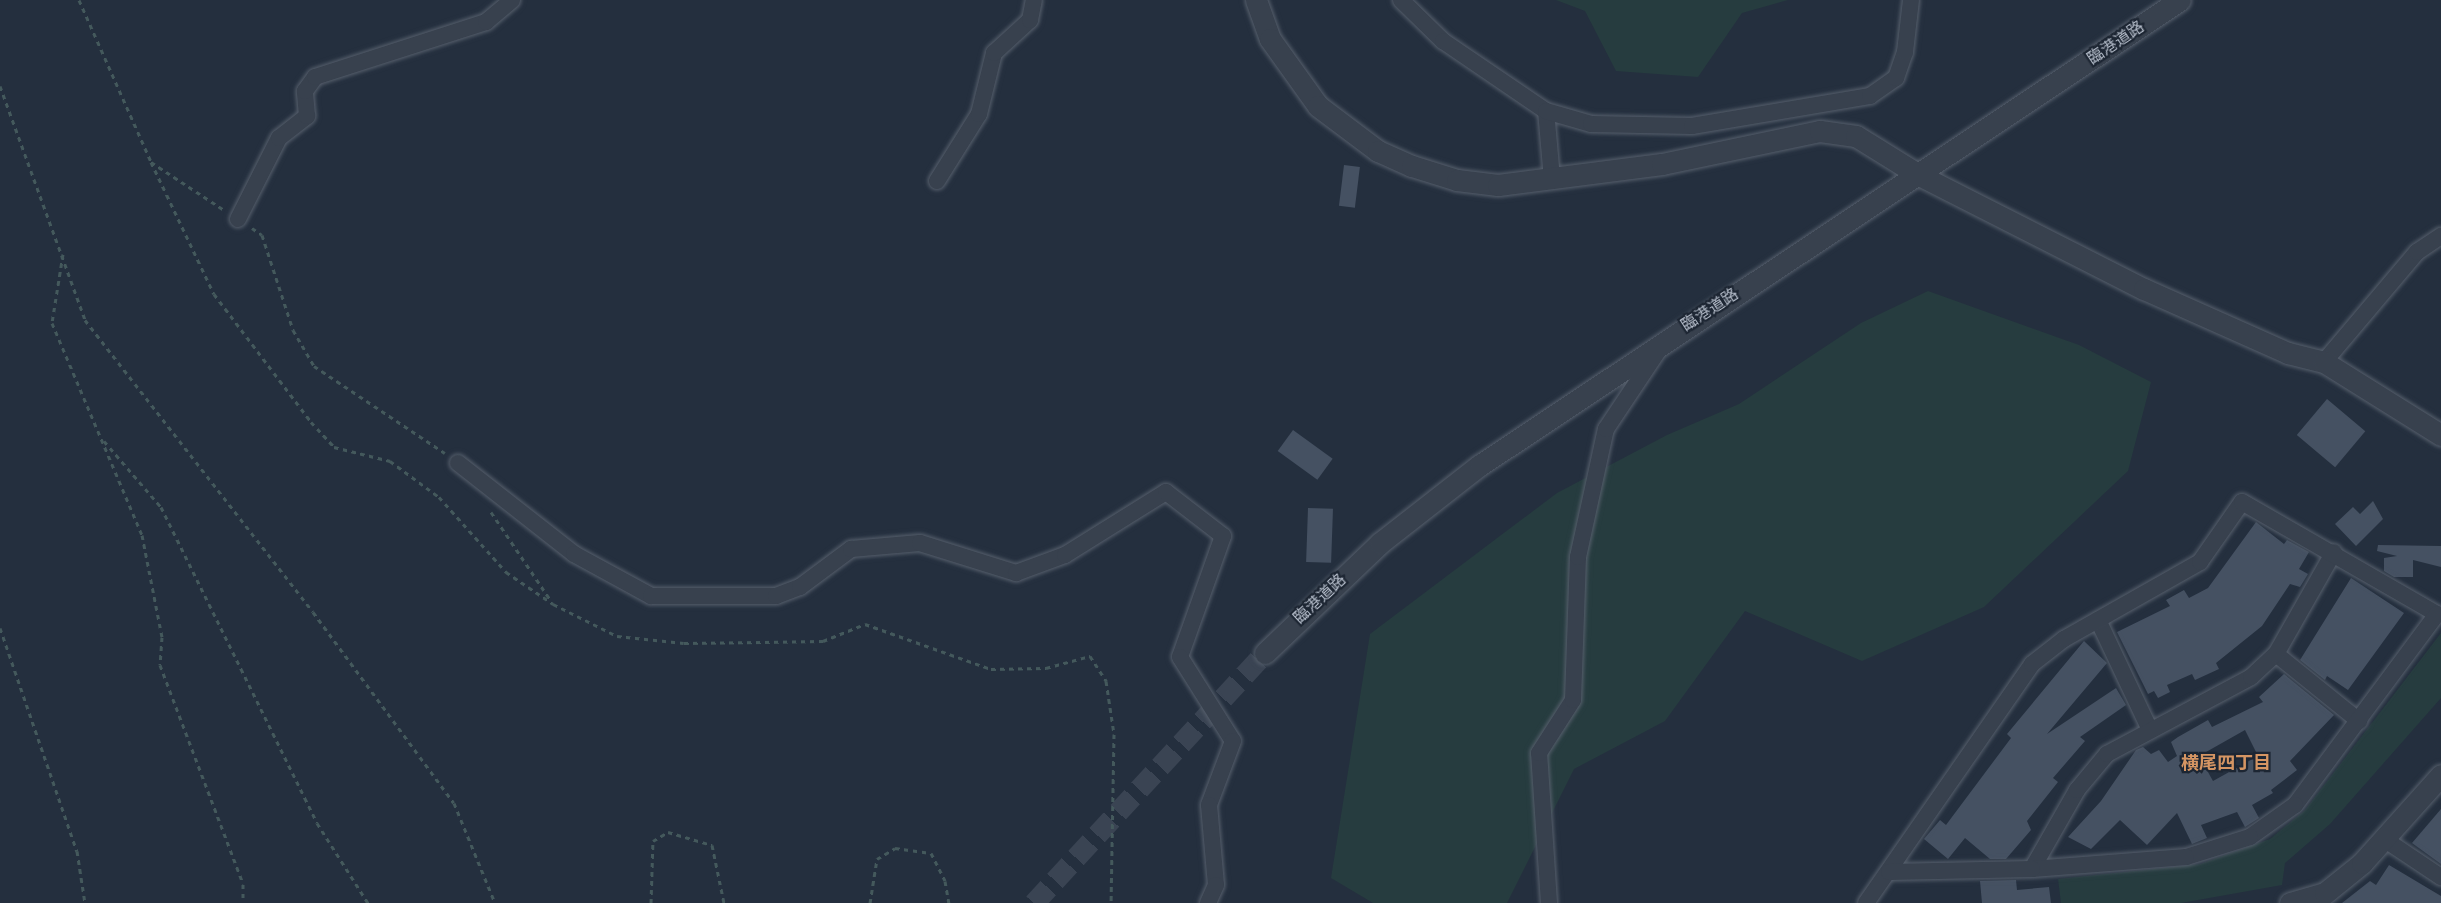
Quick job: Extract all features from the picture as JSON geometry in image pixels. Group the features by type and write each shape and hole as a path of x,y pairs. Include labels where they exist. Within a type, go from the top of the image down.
{"street":[{"path":"238,219 279,138 307,116 305,91 315,77 486,22 512,0"},
{"path":"937,181 979,114 994,53 1030,20 1034,0"},
{"path":"1256,0 1270,39 1318,106 1378,151 1457,180 1498,185 1662,164 1820,131 1856,136 1919,175 2145,289 2288,353 2324,362 2441,435"},
{"path":"1401,0 1443,41 1546,111 1591,123 1692,126 1870,96 1896,78 1905,52 1911,0"},
{"name":"臨港道路","path":"1265,653 1380,543 1480,465 1667,338 1919,175 2180,0"},
{"path":"1546,111 1552,179"},
{"path":"2324,362 2417,252 2441,236"},
{"path":"1549,903 1539,753 1573,700 1578,557 1606,429 1667,338"},
{"path":"458,463 574,554 651,596 776,596 800,587 851,549 920,543 1016,573 1065,555 1166,492 1223,536 1180,657 1233,741 1209,805 1216,885 1208,903"},
{"path":"1866,903 2032,664 2098,620 2200,562 2242,502 2334,552 2438,614 2295,805 2250,837 2186,857 2032,869 1889,872"},
{"path":"2032,869 2077,790 2107,754 2149,728 2251,677 2276,654 2334,552"},
{"path":"2098,620 2149,728"},
{"path":"2276,654 2359,721"},
{"path":"2290,903 2325,893 2384,838 2441,776"},
{"path":"2384,838 2441,877"}],"path":[{"path":"79,0 151,162 214,294 311,422 334,447 390,460 439,497 506,572 554,604 618,636 684,643 823,641 865,624 991,669 1046,668 1090,656 1106,681 1114,734 1111,903"},
{"path":"0,86 64,252 85,320 313,612 454,803 495,903"},
{"path":"151,162 262,235 293,330 314,366 458,463"},
{"path":"64,252 52,323 142,535 162,637 160,664 243,884 243,903"},
{"path":"101,437 161,507 317,823 368,903"},
{"path":"490,510 554,604"},
{"path":"0,628 77,851 84,903"},
{"path":"651,903 653,841 668,832 712,845 724,903"},
{"path":"870,903 877,859 895,848 931,853 945,881 950,903"}],"green space":[{"path":"1556,0 1788,0 1742,13 1698,77 1616,71 1585,11"},
{"path":"1928,291 2079,345 2151,382 2128,471 1984,607 1862,661 1745,611 1665,721 1574,769 1507,903 1373,903 1331,878 1370,634 1557,493 1667,435 1739,404 1861,323"},
{"path":"2441,633 2441,698 2330,824 2285,863 2282,885 2181,903 2061,903 2058,879 2200,864 2270,839 2305,810"}],"building":[{"path":"1344,165 1360,167 1355,208 1339,206"},
{"path":"2327,399 2365,431 2335,467 2297,435"},
{"path":"1293,430 1333,459 1317,480 1278,451"},
{"path":"2373,501 2383,519 2356,546 2335,524 2353,507 2360,514"},
{"path":"1308,508 1333,509 1331,563 1306,562"},
{"path":"2256,522 2284,544 2287,540 2309,552 2299,569 2308,574 2300,587 2290,584 2262,626 2216,663 2219,669 2195,680 2192,674 2167,685 2170,692 2158,698 2154,691 2148,694 2117,632 2170,606 2166,600 2184,590 2189,598 2208,588"},
{"path":"2378,545 2441,546 2441,567 2413,560 2413,577 2394,577 2384,571 2384,558 2397,556 2377,551"},
{"path":"2351,578 2404,613 2348,690 2327,676 2325,680 2300,660"},
{"path":"2084,641 2107,663 2047,734 2116,688 2126,705 2080,737 2085,741 2053,778 2058,782 2027,821 2031,830 2006,859 1990,859 1965,838 1948,859 1924,839 1940,820 1946,825 2011,738 2007,734"},
{"path":"2284,674 2334,715 2290,761 2297,770 2271,790 2273,793 2252,805 2259,818 2245,827 2237,812 2201,825 2207,838 2192,844 2177,813 2147,845 2120,820 2091,849 2068,837 2101,801 2136,750 2143,747 2151,754 2159,750 2168,762 2177,756 2171,742 2178,737 2208,720 2212,727 2263,702 2259,697","holes":["2245,730 2258,756 2213,781 2199,756"]},
{"path":"2441,809 2441,864 2412,843"},
{"path":"2389,865 2441,896 2441,903 2342,903 2370,881 2376,885"},
{"path":"2016,880 2017,890 2049,887 2051,903 1982,903 1980,881"}],"tunnel":[{"path":"1034,903 1265,653"}],"district":[{"name":"横尾四丁目","path":"2226,763"}]}
